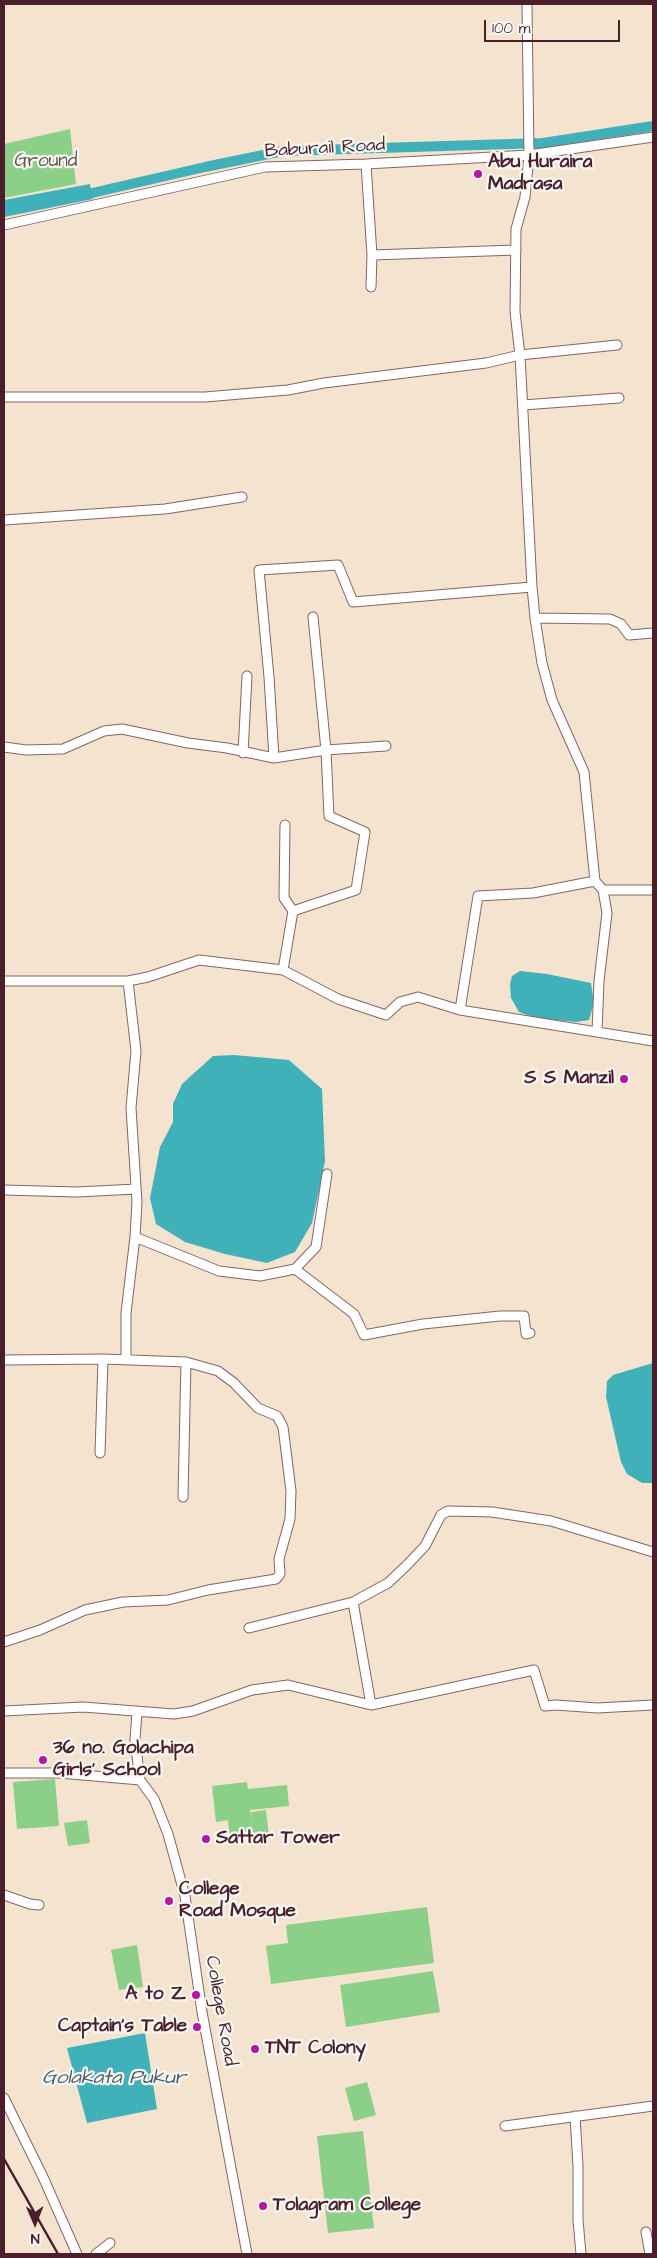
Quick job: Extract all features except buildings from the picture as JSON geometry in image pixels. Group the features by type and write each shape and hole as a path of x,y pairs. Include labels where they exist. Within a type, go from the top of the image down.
{"street":[{"path":"527,4 529,154 525,197 516,229 515,312 520,355 532,588 542,663 552,700 584,772 595,881 603,890 607,913 599,982 597,1032"},
{"name":"Baburail Road","path":"4,225 265,167 366,164 529,154 653,137"},
{"path":"366,164 372,255 371,287"},
{"path":"372,255 516,250"},
{"path":"4,397 205,397 288,390 324,383 486,363 520,355 617,345"},
{"path":"523,405 619,398"},
{"path":"4,520 165,509 242,497"},
{"path":"274,758 259,570 338,565 353,602 532,588"},
{"path":"293,910 356,890 364,832 329,816 326,750 313,618"},
{"path":"535,618 610,619 621,624 629,634 653,633"},
{"path":"243,753 247,676"},
{"path":"4,747 26,750 64,749 104,731 122,729 188,744 227,748 243,753 274,758 326,750 386,746"},
{"path":"283,970 293,910 284,898 284,825"},
{"path":"460,1010 478,896 533,894 595,881"},
{"path":"603,890 653,890"},
{"path":"4,981 128,982 199,960 283,970 338,999 386,1015 400,1002 418,996 460,1010 653,1040"},
{"path":"126,1360 126,1313 135,1237 136,1189 130,1108 136,1051 128,982"},
{"path":"135,1237 219,1271 260,1276 294,1269 316,1247 327,1174"},
{"path":"4,1190 77,1192 136,1189"},
{"path":"294,1269 354,1314 364,1335 423,1324 500,1316 524,1316 526,1334 530,1333"},
{"path":"100,1453 102,1359"},
{"path":"4,1360 102,1359 186,1362 218,1370 234,1383 258,1408 277,1416 283,1427 291,1501 290,1519 279,1559 280,1574 276,1579 208,1590 168,1600 123,1602 85,1610 40,1630 4,1642"},
{"path":"183,1497 186,1362"},
{"path":"249,1628 353,1602 388,1583 425,1546 441,1515 448,1511 492,1512 551,1521 653,1552"},
{"path":"353,1602 371,1705"},
{"path":"4,1711 82,1708 174,1714 193,1710 252,1690 288,1685 371,1705 534,1670 545,1706 597,1708 653,1705"},
{"path":"4,1772 60,1773 140,1780 135,1740 137,1712"},
{"name":"College Road","path":"140,1780 154,1799 168,1834 185,1896 202,2012 247,2254"},
{"path":"4,1895 30,1904 39,1905"},
{"path":"4,2098 43,2177 77,2254"},
{"path":"505,2126 653,2106"},
{"path":"575,2116 578,2166 578,2220 581,2254"},
{"path":"646,2232 650,2254"},
{"path":"96,2254 110,2243"}],"green space":[{"name":"Ground","path":"70,129 76,184 4,198 4,144"},
{"path":"55,1779 59,1826 17,1829 13,1782"},
{"path":"247,1782 248,1789 287,1785 289,1806 250,1810 252,1823 251,1812 266,1810 269,1837 230,1841 228,1820 216,1822 212,1786"},
{"path":"87,1820 90,1843 68,1846 64,1823"},
{"path":"427,1907 434,1963 271,1984 266,1946 288,1943 286,1925"},
{"path":"137,1945 143,1987 119,1990 111,1950"},
{"path":"433,1971 440,2012 346,2027 340,1985"},
{"path":"367,2082 376,2115 354,2121 345,2088"},
{"path":"363,2131 374,2228 328,2233 317,2136"}],"water":[{"path":"90,184 93,199 4,217 4,200"},
{"path":"520,971 547,974 591,983 594,1003 589,1020 576,1022 535,1018 519,1012 511,998 510,984 512,976"},
{"path":"234,1055 289,1060 322,1089 325,1161 312,1223 295,1252 267,1263 225,1254 185,1242 156,1224 150,1198 160,1147 173,1122 173,1104 182,1084 213,1056"},
{"path":"653,1363 653,1483 642,1483 627,1474 621,1462 606,1397 607,1381 613,1375"},
{"name":"Golakata Pukur","path":"145,2033 157,2109 87,2123 67,2048"}],"waterway":[{"path":"92,193 283,151 543,143 653,126"}],"railway":[{"path":"4,2159 58,2254"}],"place":[{"name":"Abu Huraira Madrasa","path":"478,174"},
{"name":"S S Manzil","path":"624,1079"},
{"name":"36 no. Golachipa Girls' School","path":"43,1760"},
{"name":"Sattar Tower","path":"206,1839"},
{"name":"College Road Mosque","path":"169,1901"},
{"name":"A to Z","path":"196,1995"},
{"name":"Captain's Table","path":"197,2027"},
{"name":"TNT Colony","path":"255,2049"},
{"name":"Tolagram College","path":"263,2206"}]}
